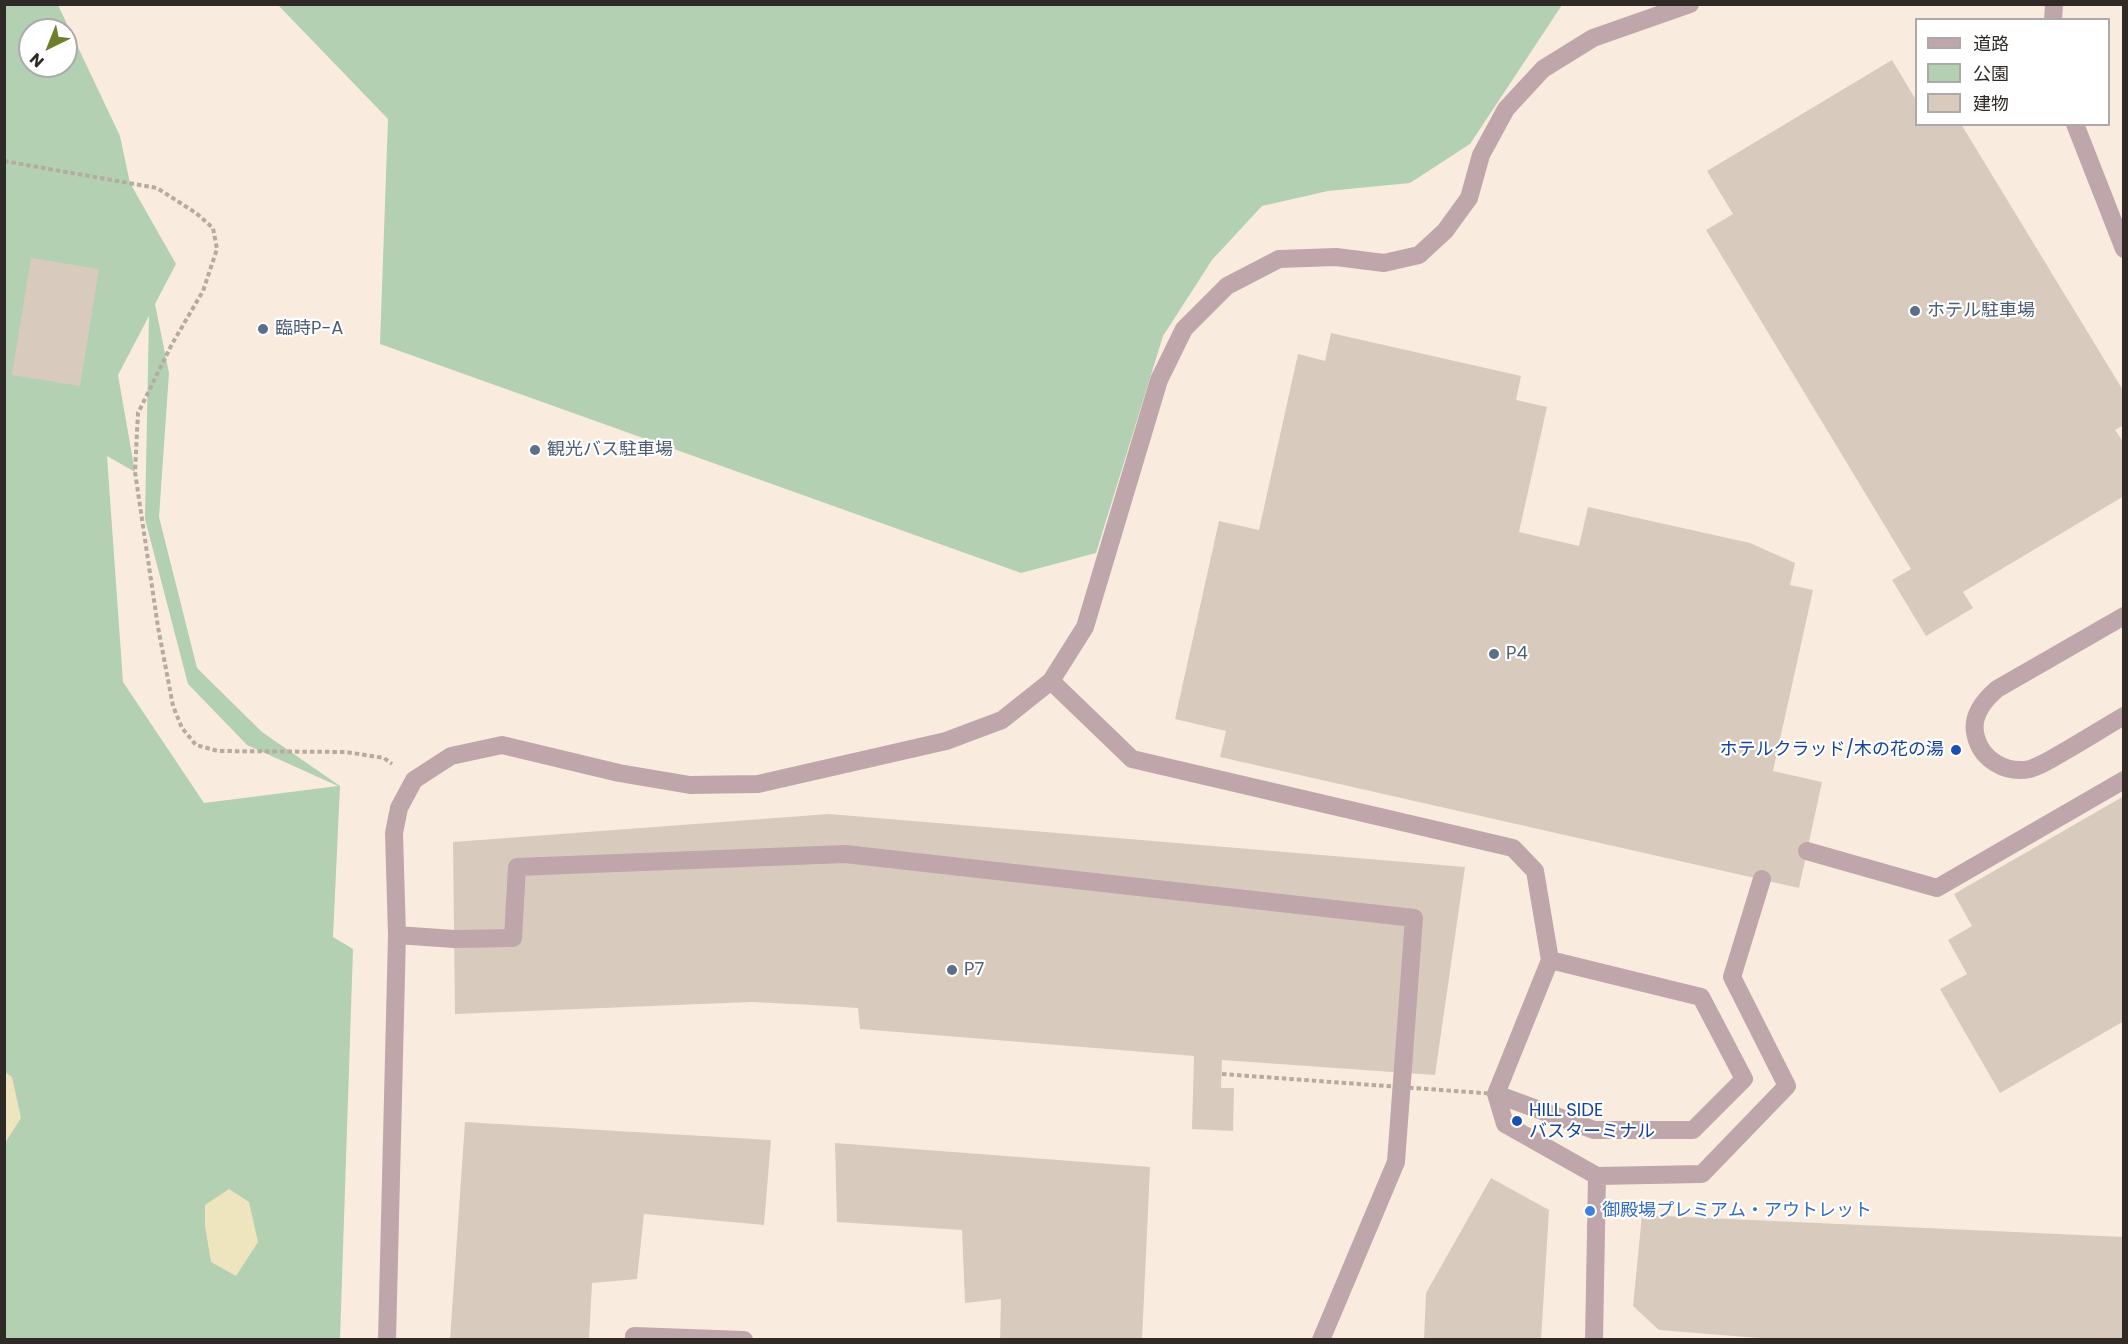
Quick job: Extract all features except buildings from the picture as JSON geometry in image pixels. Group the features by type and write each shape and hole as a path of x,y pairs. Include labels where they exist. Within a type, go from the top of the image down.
{"street":[{"path":"387,1340 397,935 394,832 399,808 414,780 451,756 502,746 619,773 690,785 758,784 946,741 1002,720 1051,681 1085,627 1159,380 1184,329 1227,286 1279,259 1336,257 1384,263 1419,255 1445,231 1469,198 1481,155 1506,109 1543,69 1593,38 1690,4"},
{"path":"2076,126 2124,249"},
{"path":"2124,616 1997,689 1983,701 1975,717 1975,736 1987,759 2006,769 2028,769 2044,764 2124,716"},
{"path":"1051,681 1132,759 1513,848 1535,871 1550,960 1496,1094 1505,1124 1597,1176 1702,1174 1787,1086 1732,977 1762,879"},
{"path":"1806,851 1937,888 2124,780"},
{"path":"397,935 454,939 513,939 517,867 845,854 1414,918 1396,1162 1321,1340"},
{"path":"1496,1094 1594,1130 1693,1130 1744,1079 1701,997 1550,960"},
{"path":"1594,1340 1597,1176"},
{"path":"634,1340 634,1336 744,1340"}],"path":[{"path":"4,161 157,188 196,213 213,228 217,249 203,291 172,344 138,414 135,472 158,627 173,706 182,728 196,745 218,751 346,752 384,758 414,780"},
{"path":"1222,1074 1496,1094"}],"green space":[{"path":"4,5 58,5 64,18 18,18 18,78 78,78 78,47 120,136 130,183 176,264 155,304 169,373 159,517 197,668 262,732 340,786 333,937 353,949 340,1339 5,1339","holes":["149,316 145,519 188,684 247,745 338,786 204,803 123,682 107,456 135,472 118,375"]},
{"path":"278,5 1562,5 1470,144 1410,183 1328,191 1262,206 1212,260 1163,336 1096,553 1021,573 380,344 388,119"}],"sand":[{"path":"5,1072 12,1077 21,1118 5,1143"},
{"path":"229,1189 249,1202 258,1242 236,1276 211,1262 205,1226 205,1205"}],"place":[{"name":"ホテル駐車場","path":"1915,311"},
{"name":"臨時P-A","path":"263,329"},
{"name":"観光バス駐車場","path":"535,450"},
{"name":"P4","path":"1494,654"},
{"name":"ホテルクラッド/木の花の湯","path":"1956,750"},
{"name":"P7","path":"952,970"},
{"name":"HILL SIDE バスターミナル","path":"1517,1121"},
{"name":"御殿場プレミアム・アウトレット","path":"1590,1211"}]}
